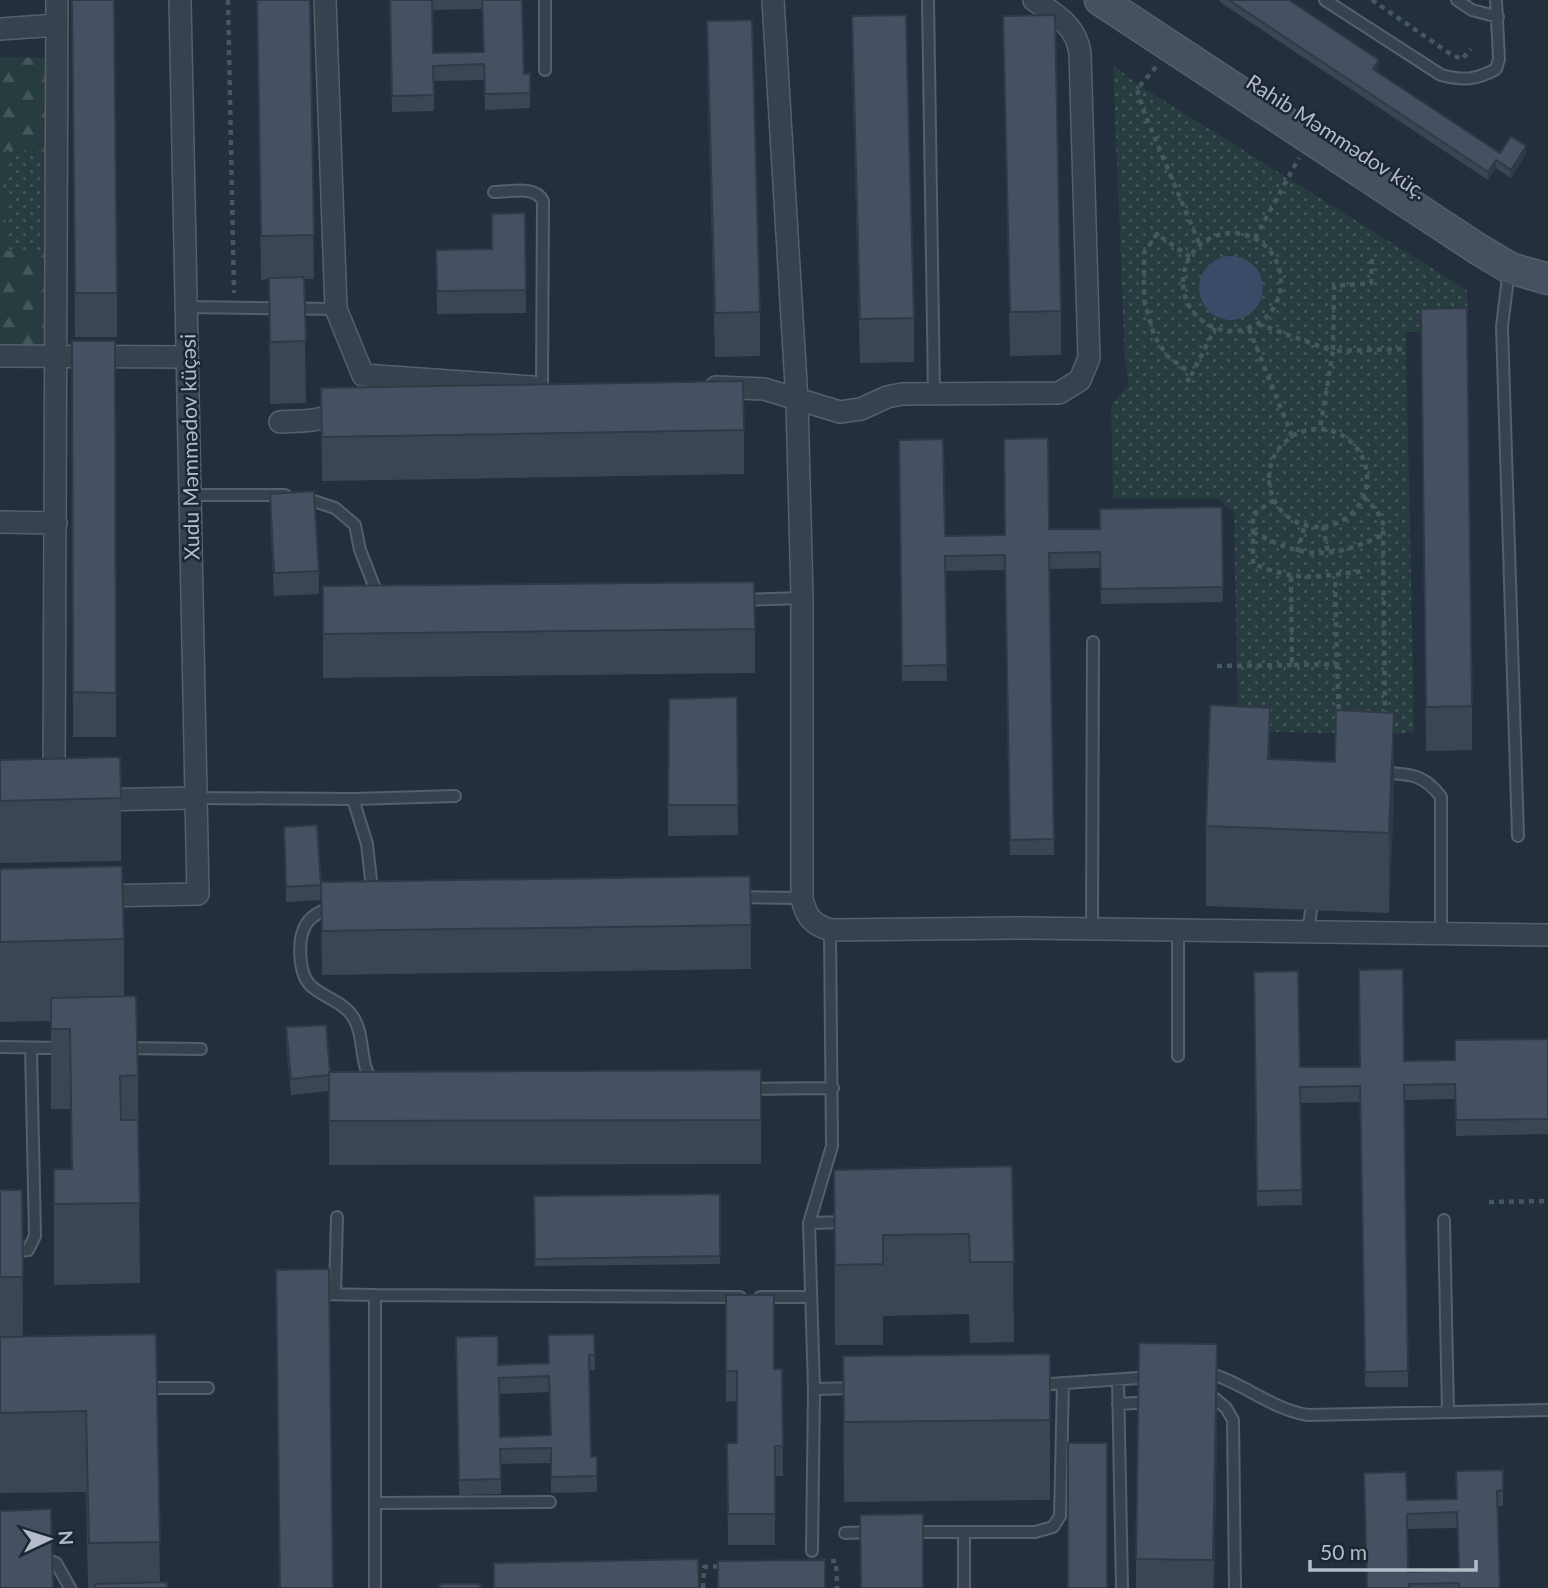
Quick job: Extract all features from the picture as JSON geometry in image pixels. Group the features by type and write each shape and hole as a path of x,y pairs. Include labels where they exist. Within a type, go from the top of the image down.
{"main road":[{"path":"1100,0 1309,138 1548,279"},
{"name":"Rahib Məmmədov küç.","path":"1130,0 1513,259 1548,263"}],"street":[{"path":"57,0 56,523 47,801 196,798"},
{"name":"Xudu Məmmədov küçəsi","path":"79,896 198,894 180,0"},
{"path":"325,0 336,309 363,375"},
{"path":"773,0 797,401 802,598 802,898 805,913 810,920 830,930 1092,929 1441,936 1548,935"},
{"path":"694,387 756,388 840,412 861,409 887,397 934,392 1059,393 1080,380 1089,358 1080,53 1078,37 1070,25 1034,0"},
{"path":"0,29 57,25"},
{"path":"0,356 186,357"},
{"path":"363,375 552,388"},
{"path":"279,422 324,419 335,415 363,375"},
{"path":"0,522 56,523"}],"lane":[{"path":"545,0 545,70"},
{"path":"928,0 934,392"},
{"path":"1325,0 1441,75 1460,80 1477,79 1496,69 1496,0"},
{"path":"1457,0 1472,10 1497,18"},
{"path":"494,192 532,191 540,195 543,201 552,388"},
{"path":"1513,259 1502,326 1518,836"},
{"path":"187,307 336,309"},
{"path":"189,495 294,495 335,508 355,525 360,550 378,596 390,601"},
{"path":"733,600 802,598"},
{"path":"1092,929 1093,642"},
{"path":"1375,772 1415,774 1430,781 1441,797 1441,936"},
{"path":"196,798 354,799 455,796"},
{"path":"354,799 367,845 372,889"},
{"path":"361,894 372,889 391,893"},
{"path":"720,897 802,898"},
{"path":"350,899 316,914 306,924 301,937 302,967 308,982 352,1015 359,1030 363,1060 370,1079 378,1088 387,1090"},
{"path":"1308,933 1311,910"},
{"path":"811,1556 814,1389 809,1297 809,1223 832,1146 830,930"},
{"path":"1178,930 1178,1056"},
{"path":"0,1048 83,1048"},
{"path":"0,1253 28,1250 35,1236 31,1048"},
{"path":"110,1048 201,1049"},
{"path":"737,1089 832,1088"},
{"path":"335,1294 337,1217"},
{"path":"1444,1220 1448,1412"},
{"path":"809,1223 862,1222"},
{"path":"310,1294 809,1297"},
{"path":"375,1294 375,1588"},
{"path":"1192,1373 1205,1372 1230,1379 1286,1412 1308,1415 1548,1410"},
{"path":"1021,1385 1167,1376"},
{"path":"1118,1380 1122,1588"},
{"path":"898,1532 1035,1532 1048,1530 1057,1523 1063,1384"},
{"path":"125,1387 208,1388"},
{"path":"814,1389 869,1388"},
{"path":"1187,1400 1214,1398 1226,1408 1233,1420 1235,1588"},
{"path":"1118,1404 1159,1401"},
{"path":"375,1503 550,1502"},
{"path":"845,1533 885,1532"},
{"path":"964,1532 964,1588"},
{"path":"34,1556 56,1563 70,1588"}],"path":[{"path":"228,0 234,308"},
{"path":"1372,0 1452,55 1462,59 1471,48"},
{"path":"1172,48 1137,89 1199,243"},
{"path":"1255,238 1309,138"},
{"path":"1239,233 1255,238 1270,250 1279,267 1281,286 1276,304 1265,319 1249,329 1229,332 1215,328 1193,313 1184,294 1183,273 1190,257 1199,243 1222,234 1239,233"},
{"path":"1190,257 1157,234 1144,253 1144,300 1160,346 1167,356 1192,374"},
{"path":"1320,429 1334,351 1334,286 1371,283 1371,259"},
{"path":"1257,324 1334,351 1405,349"},
{"path":"1187,382 1215,328"},
{"path":"1249,329 1292,436"},
{"path":"1311,429 1320,429 1332,430 1350,440 1362,456 1367,476 1364,497 1352,514 1335,524 1305,525 1294,521 1279,508 1270,490 1269,469 1277,450 1292,436 1311,429"},
{"path":"1364,497 1377,510 1383,523 1385,721"},
{"path":"1275,499 1253,513 1253,564 1291,577 1335,577 1366,571"},
{"path":"1297,552 1305,525"},
{"path":"1323,526 1328,554"},
{"path":"1253,532 1297,552 1328,554 1350,551 1383,535"},
{"path":"1291,577 1292,665"},
{"path":"1335,577 1339,720"},
{"path":"1217,666 1337,664"},
{"path":"1489,1202 1548,1201"},
{"path":"811,1556 836,1561 837,1588"},
{"path":"703,1588 704,1567 731,1566"}],"green space":[{"path":"0,57 53,58 54,346 0,344"},
{"path":"1113,65 1137,84 1467,290 1468,331 1406,332 1414,732 1386,735 1238,731 1234,512 1218,499 1113,498 1111,405 1129,384 1125,361"},
{"path":"6,150 52,152 54,250 5,251"}],"water":[{"path":"1231,256 1249,262 1257,270 1263,288 1257,306 1249,314 1231,320 1213,314 1205,306 1199,288 1205,270 1213,262"}],"building":[{"path":"72,0 114,0 117,293 75,293"},
{"path":"257,0 310,0 314,235 261,236"},
{"path":"390,0 432,0 433,53 484,52 482,0 522,0 524,74 530,73 530,93 485,94 484,64 433,66 434,95 392,96"},
{"path":"1229,0 1289,0 1379,60 1373,69 1500,153 1511,136 1526,146 1511,170 1496,160 1488,172"},
{"path":"906,15 914,318 860,319 852,16"},
{"path":"1055,15 1061,311 1010,312 1003,16"},
{"path":"752,20 760,312 715,313 707,21"},
{"path":"525,213 526,290 437,291 436,250 492,249 492,214"},
{"path":"304,277 306,341 270,342 269,278"},
{"path":"1467,308 1472,706 1426,707 1421,309"},
{"path":"72,341 115,341 116,693 73,692"},
{"path":"743,381 744,430 322,437 321,388"},
{"path":"1048,438 1049,529 1100,529 1100,509 1222,507 1223,587 1101,589 1100,552 1049,553 1054,839 1010,840 1005,555 945,556 947,665 902,666 899,440 943,439 945,536 1005,535 1004,439"},
{"path":"314,491 319,571 274,573 270,494"},
{"path":"754,582 755,629 323,634 323,586"},
{"path":"737,697 738,805 668,805 669,699"},
{"path":"1210,705 1270,708 1268,759 1335,762 1336,710 1394,713 1389,833 1206,826"},
{"path":"120,757 121,798 0,801 0,760"},
{"path":"317,825 321,885 286,887 284,827"},
{"path":"122,866 124,939 0,942 0,869"},
{"path":"750,876 751,925 322,931 321,882"},
{"path":"1403,969 1404,1061 1455,1060 1455,1040 1548,1039 1548,1119 1456,1120 1455,1084 1404,1085 1408,1371 1365,1372 1360,1086 1300,1087 1302,1190 1257,1191 1254,972 1298,971 1300,1067 1360,1067 1359,970"},
{"path":"136,996 138,1075 120,1076 121,1120 138,1120 140,1203 54,1204 54,1169 72,1169 70,1029 51,1029 51,998"},
{"path":"326,1025 329,1075 291,1079 286,1027"},
{"path":"761,1070 761,1120 329,1121 329,1072"},
{"path":"1012,1166 1014,1262 970,1262 969,1234 883,1235 883,1264 835,1265 834,1170"},
{"path":"0,1190 22,1190 23,1277 0,1277"},
{"path":"720,1194 720,1256 535,1259 534,1196"},
{"path":"329,1269 333,1588 280,1588 276,1270"},
{"path":"726,1295 774,1295 774,1369 782,1369 783,1446 775,1446 775,1514 728,1514 727,1443 737,1443 737,1371 726,1371"},
{"path":"156,1334 160,1542 89,1543 86,1411 0,1413 0,1337"},
{"path":"594,1334 595,1355 589,1355 591,1457 597,1457 597,1476 551,1477 551,1448 500,1449 501,1479 459,1480 456,1337 498,1336 498,1365 549,1363 548,1335","holes":["549,1376 551,1435 500,1437 499,1378"]},
{"path":"1139,1343 1217,1344 1213,1560 1136,1559"},
{"path":"1050,1354 1050,1420 844,1422 843,1356"},
{"path":"1068,1443 1107,1443 1107,1588 1068,1588"},
{"path":"1503,1470 1503,1490 1497,1491 1500,1588 1459,1588 1459,1583 1409,1584 1409,1588 1367,1588 1364,1473 1406,1472 1407,1500 1457,1499 1456,1471","holes":["1457,1512 1459,1570 1408,1572 1407,1514"]},
{"path":"51,1509 53,1588 0,1588 0,1511"},
{"path":"923,1514 923,1588 861,1588 860,1515"},
{"path":"698,1559 699,1588 494,1588 494,1563"},
{"path":"825,1560 825,1588 718,1588 718,1561"},
{"path":"167,1582 167,1588 95,1588 95,1584"},
{"path":"440,1584 480,1584 480,1588 440,1588"}]}
